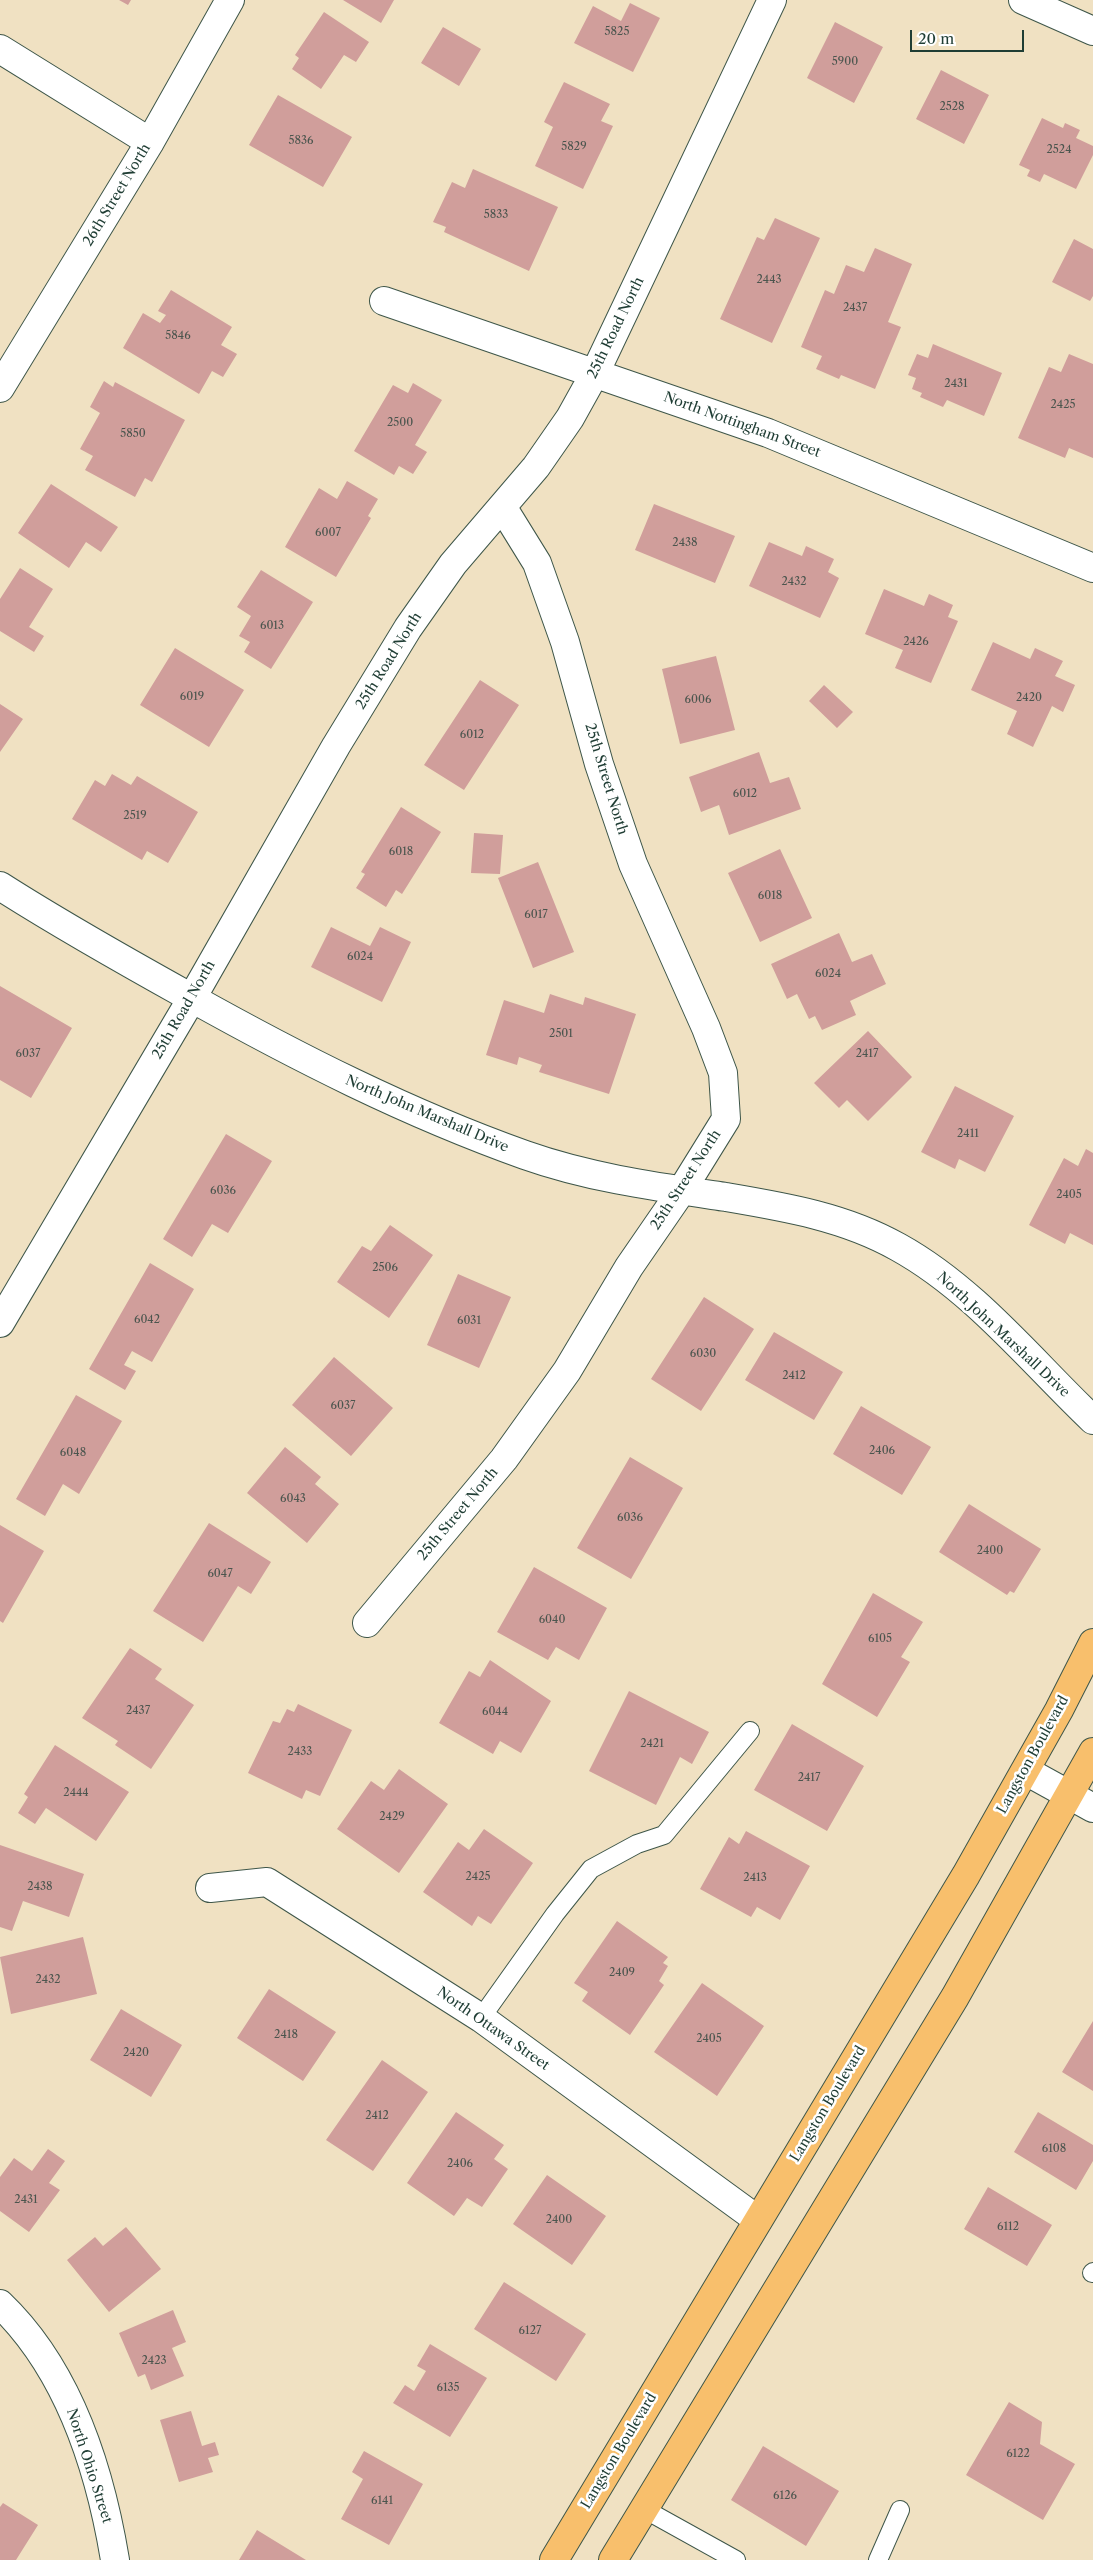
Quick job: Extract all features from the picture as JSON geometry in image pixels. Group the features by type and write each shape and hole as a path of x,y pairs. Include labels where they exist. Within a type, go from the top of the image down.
{"main road":[{"name":"Langston Boulevard","path":"554,2560 961,1883 1026,1771 1093,1643"},
{"path":"613,2560 955,1996 1093,1752"}],"street":[{"name":"26th Street North","path":"0,388 150,142 230,0"},
{"name":"25th Road North","path":"0,1323 192,998 336,746 408,628 453,564 503,508 536,467 570,418 595,373 772,0"},
{"path":"1023,0 1093,31"},
{"path":"0,49 150,142"},
{"name":"North Nottingham Street","path":"384,301 777,436 1093,568"},
{"name":"25th Street North","path":"367,1623 504,1459 567,1371 629,1267 682,1190 726,1118 723,1073 706,1028 632,864 598,764 565,642 538,563 503,508"},
{"name":"North John Marshall Drive","path":"0,886 192,998 289,1051 382,1098 458,1130 528,1156 590,1175 803,1211 841,1222 898,1247 950,1282 1093,1420"},
{"path":"1026,1771 1093,1808"},
{"name":"North Ottawa Street","path":"210,1888 267,1882 481,2018 758,2220"},
{"name":"North Ohio Street","path":"0,2304 40,2352 68,2402 83,2439 103,2506 112,2538 115,2560"}],"lane":[{"path":"481,2018 550,1922 591,1869 637,1844 664,1835 750,1731"},
{"path":"644,2509 736,2560"},
{"path":"878,2560 900,2510"}],"building":[{"path":"119,0 131,0 128,5"},
{"path":"343,0 394,0 381,23"},
{"path":"630,3 660,18 633,72 574,43 593,6 621,21"},
{"path":"324,12 369,42 356,62 344,55 321,89 292,69 299,58 295,55"},
{"path":"835,22 883,47 854,103 807,78"},
{"path":"443,27 481,49 459,86 421,63"},
{"path":"941,70 989,95 964,144 916,119"},
{"path":"564,82 610,104 601,121 613,126 583,189 535,166 553,127 544,122"},
{"path":"278,95 352,137 323,187 249,145"},
{"path":"1042,118 1063,128 1065,123 1080,130 1076,138 1093,146 1093,155 1076,189 1044,174 1040,182 1027,176 1030,170 1019,165"},
{"path":"473,169 558,207 529,271 444,232 446,227 433,222 452,182 465,188"},
{"path":"775,218 820,238 772,343 720,319 757,237 764,240"},
{"path":"1074,239 1093,249 1093,296 1090,301 1052,282"},
{"path":"875,248 912,264 888,322 901,327 875,389 841,375 839,379 816,369 822,356 801,347 825,290 834,294 846,265 864,272"},
{"path":"171,290 232,327 221,345 237,354 223,377 212,371 199,394 123,348 143,313 160,323 166,315 158,311"},
{"path":"933,344 1002,373 984,416 947,400 943,407 920,397 922,393 912,389 916,378 908,375 917,354 928,358"},
{"path":"1069,354 1093,364 1093,458 1069,448 1065,458 1018,438 1049,367 1061,372"},
{"path":"104,381 113,387 115,382 185,420 152,482 145,478 135,497 85,470 93,456 80,449 100,413 90,407"},
{"path":"413,383 442,400 415,445 427,452 413,474 399,466 394,475 354,451 393,385 408,393"},
{"path":"347,481 378,499 368,516 371,518 336,577 285,547 319,488 337,499"},
{"path":"51,484 118,527 101,552 86,542 69,568 18,533"},
{"path":"654,504 735,536 715,583 635,550"},
{"path":"769,542 802,556 806,546 834,559 828,572 839,578 820,618 749,586"},
{"path":"20,568 53,589 29,627 44,636 34,652 0,631 0,599"},
{"path":"261,570 313,602 271,669 244,652 250,642 239,636 251,616 237,607"},
{"path":"884,589 924,606 929,594 953,605 948,617 958,621 931,683 895,668 903,650 865,634"},
{"path":"993,642 1030,659 1035,648 1063,661 1055,676 1075,685 1063,712 1052,706 1033,747 1007,734 1017,711 971,690"},
{"path":"175,648 244,690 209,747 140,705"},
{"path":"716,656 735,730 680,744 662,669"},
{"path":"480,680 519,705 464,790 424,765"},
{"path":"824,685 853,712 837,728 809,701"},
{"path":"0,704 23,719 0,752"},
{"path":"759,752 770,783 789,777 801,809 729,835 719,805 701,812 689,777"},
{"path":"112,774 131,785 137,776 198,812 168,863 147,851 142,860 72,819 95,780 105,786"},
{"path":"401,807 441,832 402,894 396,890 386,907 356,888 365,874 361,872"},
{"path":"474,833 503,835 500,874 471,873"},
{"path":"780,849 812,918 760,942 728,873"},
{"path":"538,862 574,952 533,968 498,878"},
{"path":"331,927 370,946 380,927 411,942 382,1002 311,967"},
{"path":"839,933 852,962 872,954 886,984 850,1001 856,1015 822,1030 815,1016 809,1019 797,994 787,999 771,964"},
{"path":"0,986 72,1028 31,1098 0,1080"},
{"path":"550,994 583,1005 585,997 636,1014 609,1094 539,1072 542,1065 519,1057 517,1065 486,1055 504,1000 544,1013"},
{"path":"868,1031 912,1077 868,1121 847,1100 839,1108 814,1083"},
{"path":"955,1086 1014,1116 985,1172 959,1159 955,1169 921,1152"},
{"path":"226,1134 272,1161 228,1233 212,1224 192,1257 163,1239"},
{"path":"1086,1149 1093,1153 1093,1245 1070,1233 1065,1244 1029,1225 1064,1158 1078,1166"},
{"path":"390,1225 433,1255 389,1318 337,1282 362,1246 371,1251"},
{"path":"150,1263 194,1289 152,1362 132,1351 124,1365 136,1371 125,1390 89,1369"},
{"path":"458,1274 511,1297 479,1368 427,1345"},
{"path":"704,1297 754,1329 701,1411 651,1379"},
{"path":"774,1332 843,1372 814,1420 745,1380"},
{"path":"334,1357 393,1408 351,1456 292,1405"},
{"path":"76,1395 122,1421 79,1494 63,1484 45,1516 16,1499"},
{"path":"861,1406 931,1447 902,1495 833,1454"},
{"path":"285,1447 321,1477 315,1484 339,1504 307,1543 247,1493"},
{"path":"630,1457 683,1488 631,1579 577,1548"},
{"path":"969,1504 1041,1549 1014,1593 1010,1591 1007,1595 939,1552"},
{"path":"209,1523 271,1562 251,1594 238,1586 203,1642 153,1611"},
{"path":"0,1525 44,1551 3,1623 0,1621"},
{"path":"534,1567 607,1608 579,1660 556,1647 548,1660 497,1632"},
{"path":"873,1593 923,1622 901,1657 910,1662 877,1717 822,1684"},
{"path":"130,1648 162,1669 155,1679 194,1705 151,1769 115,1745 118,1741 82,1718"},
{"path":"490,1660 551,1701 521,1753 500,1741 493,1754 439,1723 469,1671 480,1677"},
{"path":"629,1691 709,1732 692,1764 680,1757 656,1805 589,1771"},
{"path":"298,1704 352,1730 320,1796 306,1790 302,1799 248,1773 273,1721 280,1723 287,1709 294,1712"},
{"path":"792,1724 864,1766 827,1831 754,1790"},
{"path":"55,1745 129,1792 96,1841 46,1808 35,1824 18,1813 28,1797 24,1794"},
{"path":"399,1769 448,1804 399,1873 337,1829 371,1781 384,1790"},
{"path":"484,1829 533,1863 491,1924 478,1916 472,1926 423,1892 458,1842 469,1850"},
{"path":"746,1831 810,1866 780,1920 757,1907 751,1917 700,1889 729,1837 739,1844"},
{"path":"0,1845 84,1874 69,1917 23,1901 12,1931 0,1927"},
{"path":"617,1921 668,1957 663,1963 668,1966 659,1981 664,1985 630,2035 582,2001 588,1992 574,1983"},
{"path":"83,1937 97,1994 11,2014 0,1957"},
{"path":"702,1983 764,2026 717,2096 654,2052"},
{"path":"269,1989 336,2032 303,2081 237,2038"},
{"path":"121,2009 182,2045 151,2097 90,2060"},
{"path":"1093,2021 1093,2091 1062,2072"},
{"path":"382,2060 428,2092 373,2171 326,2140"},
{"path":"456,2112 504,2145 494,2159 508,2169 482,2207 467,2198 454,2216 407,2183"},
{"path":"1038,2112 1093,2145 1093,2161 1076,2190 1014,2152"},
{"path":"48,2149 65,2161 49,2183 60,2190 29,2232 0,2211 0,2177 14,2158 32,2171"},
{"path":"547,2175 606,2216 572,2265 513,2224"},
{"path":"988,2187 1052,2225 1027,2266 964,2229"},
{"path":"126,2227 161,2269 109,2312 67,2260 95,2237 103,2246"},
{"path":"504,2282 586,2334 556,2381 474,2329"},
{"path":"173,2310 186,2342 172,2348 184,2376 151,2390 145,2374 138,2377 119,2333"},
{"path":"430,2344 487,2378 450,2437 393,2403 405,2385 414,2391 426,2371 417,2366"},
{"path":"1009,2402 1042,2422 1040,2444 1075,2464 1043,2520 966,2475"},
{"path":"191,2411 202,2446 215,2442 219,2455 208,2458 213,2472 179,2482 160,2420"},
{"path":"763,2446 839,2491 806,2546 731,2500"},
{"path":"364,2451 423,2484 389,2545 341,2519 363,2479 352,2472"},
{"path":"3,2503 38,2525 16,2560 0,2560 0,2507"},
{"path":"257,2530 306,2560 239,2560"}]}
